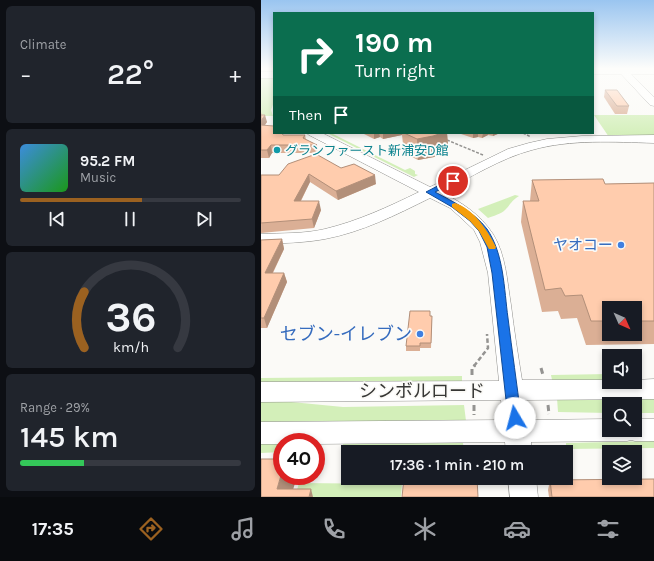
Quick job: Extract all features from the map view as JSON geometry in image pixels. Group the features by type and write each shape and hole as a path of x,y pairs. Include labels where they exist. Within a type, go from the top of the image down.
{"street":[{"path":"644,91 654,103"},
{"path":"315,134 455,206 473,219 483,230 492,247 497,273 518,442"},
{"path":"261,239 297,238 340,231 381,216 512,152 533,145 572,139 654,139"},
{"name":"シンボルロード","path":"261,392 511,390 543,379 654,389"},
{"path":"261,433 475,431 518,442 552,431 602,430"},
{"path":"642,430 654,430"},
{"path":"523,485 524,497"}],"path":[{"path":"444,139 484,155"},
{"path":"475,431 472,369 488,348 487,327"},
{"path":"543,379 552,431"}],"green space":[{"path":"261,91 273,91 273,105 271,110 273,116 261,116"},
{"path":"594,115 654,115 654,136 609,137"},
{"path":"329,134 333,134 405,170 410,168 415,171 415,174 418,175 414,177"},
{"path":"515,195 519,196 507,208 495,216 488,218 478,209"},
{"path":"602,374 602,380 552,380 551,375"},
{"path":"462,376 462,381 261,383 261,378"},
{"path":"642,397 654,397 654,413 642,413"},
{"path":"557,398 602,398 602,413 558,412"},
{"path":"271,400 343,407 464,405 466,421 261,424 261,401"},
{"path":"654,441 654,448 642,448 642,445 602,445 602,449 573,449 573,445 566,445 566,443"},
{"path":"463,443 463,445 343,445"},
{"path":"261,444 273,444 273,452 261,453"},
{"path":"325,483 341,483 341,485 402,485 401,497 295,497 298,485 325,485"}],"building":[{"path":"606,91 618,91 629,106 617,106"},
{"path":"261,115 265,115 261,121"},
{"path":"261,125 273,126 273,134 305,135 303,138 317,145 271,145 267,150 261,150"},
{"path":"406,134 439,134 433,136 417,139"},
{"path":"316,154 341,168 354,164 375,175 336,191 309,174 294,201 319,201 312,219 261,223 261,175 279,175 288,164"},
{"path":"603,179 605,184 654,183 654,321 642,321 642,301 602,301 602,321 591,321 582,295 565,296 561,288 545,290 523,201 539,201 532,180"},
{"path":"282,239 265,273 284,273 264,318 261,318 261,240"},
{"name":"セブン-イレブン","path":"410,311 430,311 430,316 432,316 431,343 420,343 420,346 406,346"},
{"path":"261,459 273,459 273,485 278,485 277,489 311,489 309,497 261,497"},
{"path":"642,479 654,479 654,497 552,497 551,485 573,485 573,480 602,480 602,485 642,485"},
{"path":"403,485 477,485 478,497 402,497"}],"slow traffic":[{"path":"455,205 473,219 483,230 492,247"}],"place":[{"name":"グランファースト新浦安D館","path":"277,150"},
{"name":"ヤオコー","path":"621,245"},
{"name":"セブン-イレブン","path":"420,334"}],"route":[{"path":"453,181 429,192 455,206 473,219 483,230 492,247 497,273 515,418"}]}
